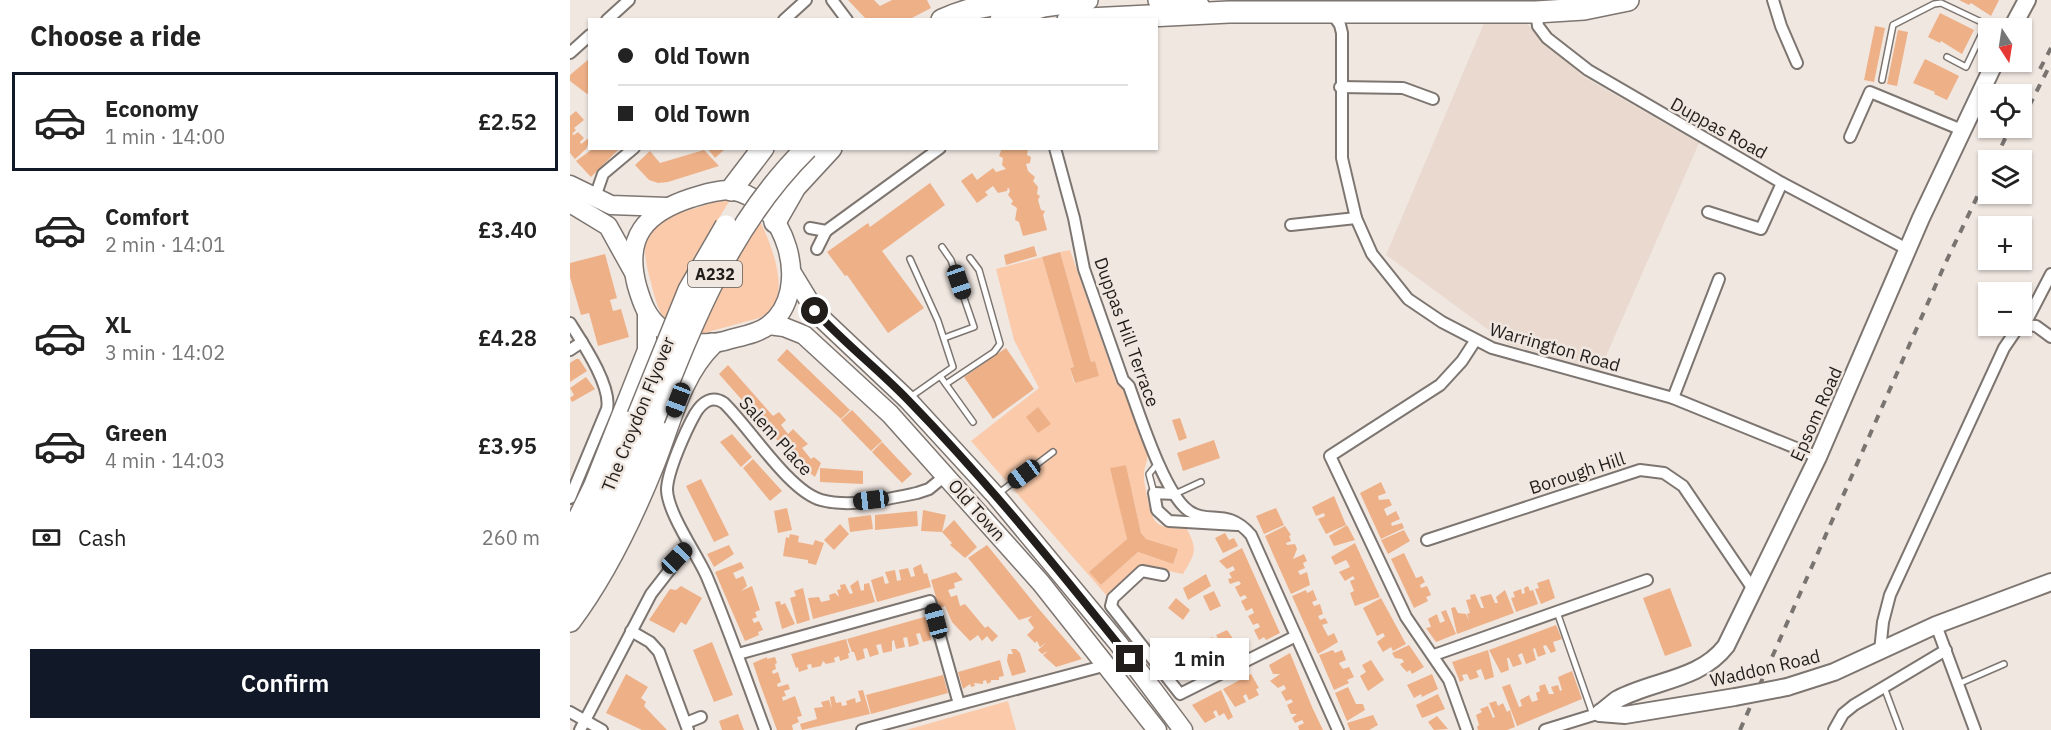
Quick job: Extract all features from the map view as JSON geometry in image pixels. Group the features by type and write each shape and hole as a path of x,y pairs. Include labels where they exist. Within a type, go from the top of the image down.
{"highway":[{"path":"1007,18 1043,6 1087,0"},
{"path":"1159,0 1229,12"},
{"path":"1104,18 1229,12 1536,12 1584,9 1628,0"},
{"path":"947,18 985,3 1010,2 1043,6"},
{"path":"730,190 761,150"},
{"name":"The Croydon Flyover","path":"570,563 608,491 672,330 699,270 745,200 786,150"},
{"name":"The Croydon Flyover","path":"570,594 618,509 692,324 719,266 758,206 805,150"},
{"path":"775,222 795,187 829,150"},
{"path":"570,621 603,572 622,534 654,463 692,367 712,344"}],"main road":[{"path":"570,185 616,206 668,207"},
{"path":"634,273 635,247 642,228 656,213 711,192 730,190 753,200 775,222 792,273 785,302 769,325 756,332 712,344 693,343 664,331 647,314"},
{"path":"570,203 608,226 634,273 647,314 647,350 575,505 570,533"},
{"name":"Old Town","path":"792,273 810,305 907,399 996,496 1118,643 1183,730"},
{"name":"Old Town","path":"769,325 795,330 823,350 890,414 1041,583 1157,730"}],"street":[{"path":"609,18 629,0"},
{"path":"786,18 806,0"},
{"path":"832,0 846,18"},
{"path":"1773,0 1797,63"},
{"path":"2017,18 2027,0"},
{"name":"Warrington Road","path":"1331,12 1340,25 1342,33 1340,87 1342,158 1356,218 1372,254 1408,299 1475,340 1514,355 1673,398 1818,458"},
{"name":"Duppas Road","path":"1536,12 1539,26 1547,38 1588,70 1782,183 1907,249"},
{"path":"570,53 588,37"},
{"name":"Epsom Road","path":"1597,714 1620,698 1689,673 1714,660 1726,646 1755,592 1818,458 1907,249 1990,72"},
{"path":"1340,87 1403,88 1433,99"},
{"path":"1850,137 1870,92 1962,130"},
{"path":"595,197 603,174 632,150"},
{"path":"817,249 826,231 937,150"},
{"name":"Duppas Hill Terrace","path":"1056,150 1076,224 1084,269 1123,380 1129,387 1158,462 1183,506 1196,514 1222,516 1240,525"},
{"path":"1708,212 1761,229 1782,183"},
{"path":"1291,225 1356,218"},
{"path":"810,228 826,231"},
{"path":"2032,306 2051,274"},
{"path":"1673,398 1719,279"},
{"path":"570,322 608,394 607,409 575,505"},
{"path":"2032,326 2036,326 2051,337"},
{"path":"1881,651 1883,622 1890,595 2015,336"},
{"path":"1467,730 1449,680 1406,617 1330,457 1332,453 1440,385 1462,361 1475,340"},
{"path":"570,350 582,342"},
{"name":"Salem Place","path":"689,545 669,501 667,488 694,417 702,405 713,399 720,400 733,411 797,485 822,500 844,503 917,493 929,489 946,475"},
{"name":"Borough Hill","path":"1427,540 1640,470 1664,473 1683,486 1755,592"},
{"path":"1175,494 1154,493 1157,510 1169,521 1240,525 1251,535 1338,730"},
{"path":"582,725 631,631 672,563 689,545 706,575 738,654 765,730"},
{"path":"1163,574 1142,571 1113,598 1111,606 1180,694 1296,636"},
{"path":"1434,655 1647,580"},
{"name":"Waddon Road","path":"1545,730 1597,714 1625,716 1787,687 1834,672 1936,625 2051,582"},
{"path":"738,654 930,601 959,704"},
{"path":"1936,625 1975,730"},
{"path":"631,631 650,642 660,652 687,726 701,717"},
{"path":"1834,730 1843,714 1946,650"},
{"path":"862,730 1107,665"},
{"path":"570,712 582,725 602,730"},
{"path":"1597,714 1605,730"}],"lane":[{"path":"1882,80 1893,25 1934,4 1941,3 1978,22"},
{"path":"1947,57 1966,67 1978,42"},
{"path":"942,247 951,260 974,327 944,338"},
{"path":"946,384 994,352 1000,344 979,270 970,258"},
{"path":"907,399 953,367 944,338 910,259"},
{"path":"823,350 839,334"},
{"path":"940,376 973,422"},
{"path":"996,496 1053,452"},
{"path":"1154,493 1149,474 1158,462"},
{"path":"1175,494 1201,482"},
{"path":"1557,612 1597,714"},
{"path":"1958,684 2004,664"},
{"path":"1884,687 1900,730"}],"shaded area":[{"path":"1236,0 1594,0 1439,6"},
{"path":"1485,21 1526,23 1584,77 1699,143 1600,370 1508,344 1386,255"},
{"path":"730,200 696,256 666,322 656,301 646,264 645,251 649,233 663,220 674,215"},
{"path":"760,221 778,274 779,287 776,300 770,310 759,318 697,335 733,259"},
{"path":"1070,250 1116,382 1125,389 1147,450 1144,479 1151,514 1154,520 1162,526 1187,529 1194,547 1192,557 1183,574 1140,565 1107,596 971,441 1039,388 1014,340 996,269 1042,257 1074,367 1070,368 1074,383 1099,376 1095,361 1091,362 1060,252","holes":["1126,465 1141,533 1146,539 1177,549 1173,564 1138,552 1101,585 1090,572 1127,539 1111,468"]},
{"path":"1008,701 1016,730 906,730"}],"building":[{"path":"848,0 874,0 880,6 892,0 927,0 931,8 912,18 865,18"},
{"path":"1959,0 1999,0 1991,16 1971,3 1969,5"},
{"path":"1940,13 1974,30 1962,54 1941,41 1940,43 1928,37"},
{"path":"1875,26 1885,28 1874,82 1864,80"},
{"path":"1898,30 1908,32 1897,86 1887,84"},
{"path":"1925,59 1959,76 1947,100 1913,83"},
{"path":"588,60 588,93 570,81 570,75"},
{"path":"576,111 584,120 574,128 576,130 572,134 578,132 584,138 581,144 588,139 586,149 575,159 570,153 570,116"},
{"path":"591,150 618,150 591,177 576,161"},
{"path":"704,150 719,166 668,182 658,183 649,180 635,165 650,151 660,163"},
{"path":"709,150 724,150 715,158"},
{"path":"1001,150 1028,150 1027,155 1031,157 1030,163 1026,164 1028,171 1035,177 1033,181 1038,187 1037,194 1040,196 1038,200 1041,210 1045,211 1043,215 1047,230 1023,236 1019,222 1015,220 1017,208 1011,204 1013,201 1008,195 1010,191 1008,187 1007,191 998,193 993,186 985,192 988,195 977,203 961,181 972,173 977,180 993,168 996,172 1006,169 1002,165 1003,158 999,156"},
{"path":"930,183 945,205 882,251 924,308 888,333 847,275 845,276 827,252 868,223 870,227"},
{"path":"1034,246 1037,256 1006,265 1004,255"},
{"path":"1060,252 1091,362 1095,361 1099,376 1075,383 1070,368 1074,367 1042,257"},
{"path":"605,254 617,298 610,300 613,311 621,309 629,337 598,346 589,313 581,315 570,277 570,263"},
{"path":"1006,348 1034,389 993,419 964,377"},
{"path":"787,349 850,410 841,419 777,360"},
{"path":"579,359 587,371 570,382 570,363"},
{"path":"728,365 773,416 779,412 786,420 781,425 788,434 793,429 808,444 802,448 811,459 814,457 821,463 815,477 810,473 808,475 719,374"},
{"path":"586,377 595,389 572,402 570,398 574,395 570,388"},
{"path":"1038,407 1051,424 1038,433 1026,417"},
{"path":"852,410 882,441 871,451 841,420"},
{"path":"1180,418 1187,438 1179,441 1172,420"},
{"path":"732,434 752,457 741,467 720,442"},
{"path":"1214,440 1220,458 1183,471 1177,453"},
{"path":"882,442 912,474 902,483 872,452"},
{"path":"753,459 782,491 770,501 743,468"},
{"path":"1126,465 1141,533 1146,539 1178,549 1173,564 1138,552 1101,585 1089,572 1127,539 1110,468"},
{"path":"820,468 863,471 863,484 820,482"},
{"path":"701,479 729,535 714,542 686,486"},
{"path":"1381,482 1386,493 1378,496 1379,500 1389,499 1392,505 1384,509 1387,516 1396,511 1400,519 1391,523 1392,526 1402,523 1404,528 1381,539 1360,493"},
{"path":"1334,496 1346,525 1326,534 1318,519 1325,516 1324,513 1316,516 1312,507"},
{"path":"787,508 792,530 778,533 774,511"},
{"path":"1276,508 1284,525 1264,534 1256,516"},
{"path":"923,510 946,515 942,532 921,531"},
{"path":"917,511 918,526 875,530 875,515"},
{"path":"871,515 873,529 850,532 848,518"},
{"path":"954,520 977,547 965,558 950,545 952,543 942,532"},
{"path":"840,524 849,534 834,550 824,540"},
{"path":"1347,525 1355,540 1334,546 1329,536"},
{"path":"1285,526 1291,535 1289,536 1291,541 1286,543 1287,545 1295,544 1297,549 1293,559 1304,554 1307,561 1303,563 1305,568 1298,571 1300,575 1307,572 1310,585 1291,594 1265,536"},
{"path":"1404,530 1410,541 1388,554 1381,540"},
{"path":"1225,533 1229,540 1234,538 1238,546 1223,553 1215,538"},
{"path":"790,534 799,536 798,542 813,545 815,540 824,543 816,565 808,563 808,560 783,556 786,537 789,538"},
{"path":"1355,543 1380,597 1355,606 1350,593 1354,591 1350,581 1355,579 1353,576 1345,581 1339,572 1350,567 1346,560 1335,565 1331,557"},
{"path":"729,545 734,554 714,567 707,554"},
{"path":"987,545 1082,659 1056,667 1043,655 1048,651 1042,654 1038,650 1047,642 1040,647 1037,641 1035,643 1027,635 1034,628 1028,620 1032,616 1019,620 968,558"},
{"path":"1242,548 1280,633 1266,640 1264,637 1259,640 1254,630 1260,627 1258,623 1253,625 1248,616 1254,613 1252,608 1246,611 1241,601 1247,598 1245,595 1240,597 1235,587 1241,584 1239,581 1230,584 1228,579 1232,578 1229,573 1235,570 1233,566 1227,569 1219,561"},
{"path":"1404,553 1416,578 1422,576 1425,582 1420,585 1421,588 1427,586 1431,595 1426,597 1428,601 1414,608 1391,559"},
{"path":"741,562 744,568 733,573 736,579 743,576 745,580 747,586 741,591 752,586 760,610 755,612 757,617 752,619 754,623 759,621 763,630 758,632 759,635 745,641 715,572"},
{"path":"921,564 924,574 927,573 931,587 877,602 871,580 883,576 885,584 889,583 885,572 895,570 897,581 901,580 899,570 908,568 911,577 915,576 913,568"},
{"path":"956,572 963,580 954,583 955,588 948,590 951,597 957,595 960,606 965,604 985,628 988,626 998,636 992,642 987,636 982,641 978,635 970,641 952,622 945,606 939,608 931,580"},
{"path":"1206,574 1211,586 1188,600 1183,588"},
{"path":"1549,579 1555,598 1541,604 1535,589 1539,588 1537,583"},
{"path":"858,580 861,591 864,590 864,584 869,583 875,602 813,619 808,598 819,597 821,602 830,600 829,595 835,593 839,597 837,590 841,589 840,585 845,584 850,594 853,593 850,586"},
{"path":"681,586 702,598 686,625 681,622 674,633 649,620 670,589 676,590"},
{"path":"1528,586 1530,591 1533,590 1538,604 1516,612 1511,598 1515,597 1513,592 1521,589 1522,594 1525,593 1524,588"},
{"path":"803,588 810,620 797,624 790,598 796,596 794,591"},
{"path":"1670,588 1692,646 1665,656 1643,598"},
{"path":"1306,590 1307,593 1313,590 1317,600 1312,602 1314,606 1320,604 1323,614 1318,616 1320,620 1325,618 1328,623 1322,625 1328,636 1334,633 1338,642 1318,654 1292,596"},
{"path":"1505,590 1514,613 1457,634 1451,608 1455,607 1458,613 1466,614 1469,621 1467,614 1470,613 1466,600 1471,599 1470,595 1475,594 1481,608 1484,608 1480,597 1491,594 1495,603 1498,603 1496,597"},
{"path":"1214,591 1221,606 1210,611 1203,596"},
{"path":"1176,598 1190,610 1183,620 1168,608"},
{"path":"1381,598 1406,644 1393,651 1391,647 1383,652 1377,642 1385,636 1383,633 1377,636 1363,608"},
{"path":"780,601 781,605 785,603 795,624 782,629 775,602"},
{"path":"1446,610 1456,634 1436,642 1426,628 1431,627 1428,619 1437,614 1440,623 1445,621 1441,612"},
{"path":"928,616 931,640 923,642 920,633 916,634 919,644 909,647 907,637 903,638 905,647 896,649 894,640 892,651 883,653 881,644 876,645 879,654 870,657 867,648 863,649 865,658 857,661 847,639"},
{"path":"1556,625 1562,639 1553,642 1556,651 1551,653 1546,645 1543,646 1546,654 1538,657 1535,648 1533,649 1536,660 1526,664 1522,653 1518,655 1522,664 1513,667 1507,658 1509,670 1501,673 1489,650"},
{"path":"1227,630 1241,650 1182,680 1172,658 1183,652 1188,660 1191,658 1187,650 1198,644 1202,653 1206,651 1202,643 1212,637 1219,645 1221,643 1216,635"},
{"path":"846,639 849,658 840,661 839,656 834,658 835,662 826,664 823,661 821,666 812,668 811,664 807,665 808,669 799,672 798,667 796,668 791,654"},
{"path":"712,642 733,695 714,702 693,650"},
{"path":"1409,645 1424,667 1412,674 1400,664 1404,662 1402,659 1395,658 1392,653"},
{"path":"1011,649 1016,649 1020,653 1026,672 1012,676 1007,661 1008,654 1013,654"},
{"path":"1333,650 1335,653 1342,650 1346,660 1339,663 1343,669 1349,667 1354,677 1347,680 1349,683 1334,690 1319,655"},
{"path":"1488,650 1494,677 1485,680 1481,669 1476,671 1479,677 1470,680 1467,674 1462,675 1464,680 1460,682 1452,662"},
{"path":"1290,653 1323,730 1299,730 1298,726 1304,723 1302,720 1295,723 1292,718 1297,714 1291,714 1287,705 1293,702 1291,699 1286,701 1281,692 1286,689 1284,685 1278,688 1270,681 1280,674 1273,674 1269,665"},
{"path":"767,657 767,659 775,657 776,669 772,671 773,674 778,672 781,682 777,684 778,687 788,684 790,689 784,691 786,696 782,697 783,701 795,696 802,716 797,717 799,722 792,725 793,730 777,730 760,684 753,663"},
{"path":"1000,660 1004,676 999,677 999,680 991,680 987,684 986,680 983,684 974,683 975,686 971,687 970,684 963,689 958,672"},
{"path":"1371,660 1384,680 1368,691 1360,676 1366,672 1362,665"},
{"path":"1572,671 1582,699 1517,726 1502,687 1510,684 1519,707 1522,706 1520,700 1529,695 1532,702 1538,700 1536,693 1540,691 1539,686 1545,684 1549,694 1554,694 1551,687 1558,685 1560,691 1562,690 1558,677"},
{"path":"626,674 648,687 641,698 646,702 644,706 667,730 642,730 606,713"},
{"path":"1251,674 1259,688 1256,689 1259,695 1249,700 1246,694 1243,696 1246,702 1235,707 1223,689"},
{"path":"1432,674 1438,689 1422,697 1421,694 1414,698 1407,685"},
{"path":"943,675 948,693 871,714 866,695"},
{"path":"1348,687 1356,704 1363,704 1365,710 1347,721 1335,693"},
{"path":"863,690 870,714 802,730 800,724 817,719 814,708 823,707 821,702 829,700 832,709 830,697 834,696 836,703 841,702 842,706 847,705 846,701 855,698 856,703 861,701 858,691"},
{"path":"1221,690 1233,717 1228,720 1224,713 1219,716 1216,710 1213,712 1216,717 1205,723 1192,705"},
{"path":"1438,694 1445,709 1422,718 1416,705"},
{"path":"1496,701 1498,706 1503,703 1507,712 1510,710 1515,727 1507,730 1478,730 1476,715 1482,712 1480,709 1488,706 1493,718 1495,717 1489,703"},
{"path":"738,714 744,730 722,730 719,721"},
{"path":"1373,715 1378,725 1369,730 1350,730 1347,723"},
{"path":"1437,716 1448,729 1434,730 1428,722"}],"railway":[{"path":"2040,69 2051,48"},
{"path":"2032,100 2051,63"},
{"path":"2000,150 2005,138"},
{"path":"1740,730 1945,264 1978,195"}],"route":[{"path":"815,311 874,366 962,458 1130,659"}]}
